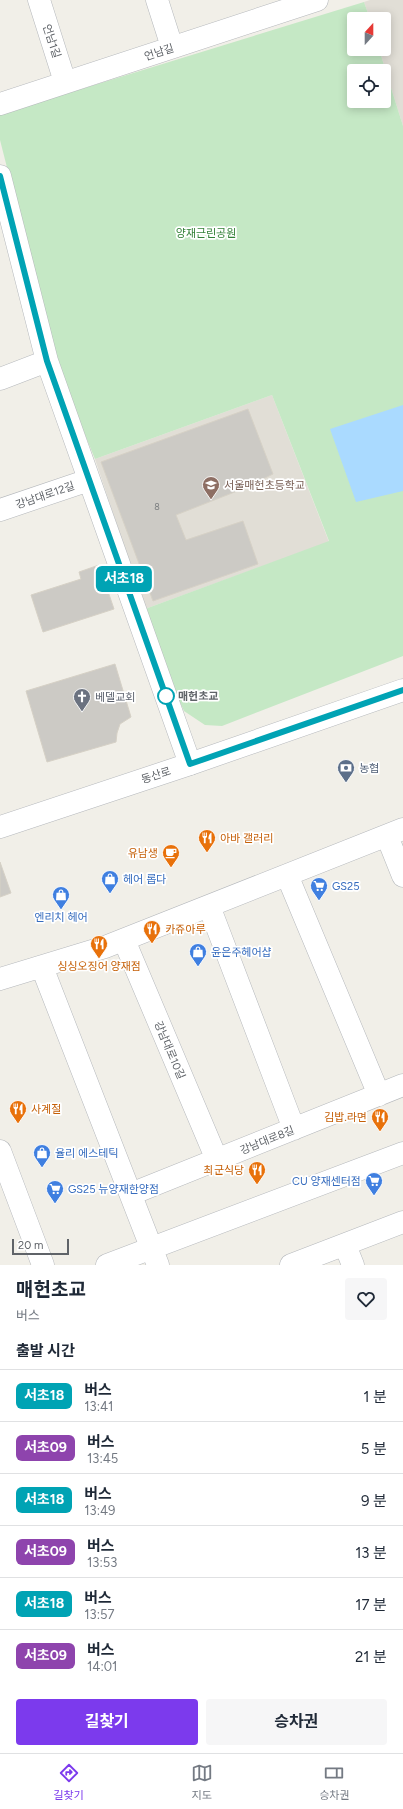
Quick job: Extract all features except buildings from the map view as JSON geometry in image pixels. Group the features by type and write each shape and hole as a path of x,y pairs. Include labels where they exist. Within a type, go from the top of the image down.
{"street":[{"name":"언남1길","path":"39,0 65,82"},
{"path":"157,0 172,47"},
{"name":"언남길","path":"0,104 172,47 288,4 317,0"},
{"path":"0,176 6,225 47,361 190,764"},
{"path":"0,379 47,361"},
{"name":"강남대로12길","path":"0,510 89,480"},
{"name":"동산로","path":"0,827 190,764 403,690"},
{"path":"0,980 124,940 395,832 403,876"},
{"path":"287,875 379,1095"},
{"path":"209,906 294,1129"},
{"name":"강남대로10길","path":"124,940 217,1160"},
{"path":"42,967 155,1256"},
{"name":"강남대로8길","path":"131,1194 403,1085"},
{"path":"0,1151 43,1265"},
{"path":"107,1265 155,1256 403,1153"},
{"path":"291,1265 403,1222"},
{"path":"345,1244 353,1265"}],"shaded area":[{"path":"370,0 403,0 403,126 391,88 391,64 384,64 381,56 391,56 391,12 368,12 364,2"},
{"name":"서울매헌초등학교","path":"272,395 329,542 145,609 95,459"}],"green space":[{"name":"양재근린공원","path":"364,2 368,12 347,12 347,56 381,56 384,64 347,64 347,108 391,108 391,88 403,126 403,656 222,726 205,725 184,711 145,609 329,541 272,395 95,459 59,372 0,140 0,114"}],"water":[{"path":"403,405 403,491 356,502 330,429"}],"bus line":[{"name":"서초18","path":"0,176 47,361 190,764 403,690"}],"place":[{"name":"서울매헌초등학교","path":"211,500"},
{"name":"매헌초교","path":"166,696"},
{"name":"베델교회","path":"82,712"},
{"name":"농협","path":"346,783"},
{"name":"아바 갤러리","path":"207,853"},
{"name":"유남생","path":"171,868"},
{"name":"헤어 롭다","path":"110,894"},
{"name":"GS25","path":"319,901"},
{"name":"엔리치 헤어","path":"61,910"},
{"name":"카쥬아루","path":"152,944"},
{"name":"싱싱오징어 양재점","path":"99,959"},
{"name":"윤은주헤어샵","path":"198,967"},
{"name":"사계절","path":"18,1124"},
{"name":"김밥.라면","path":"380,1132"},
{"name":"율리 에스테틱","path":"42,1168"},
{"name":"최군식당","path":"257,1185"},
{"name":"CU 양재센터점","path":"374,1196"},
{"name":"GS25 뉴양재한양점","path":"55,1204"}]}
